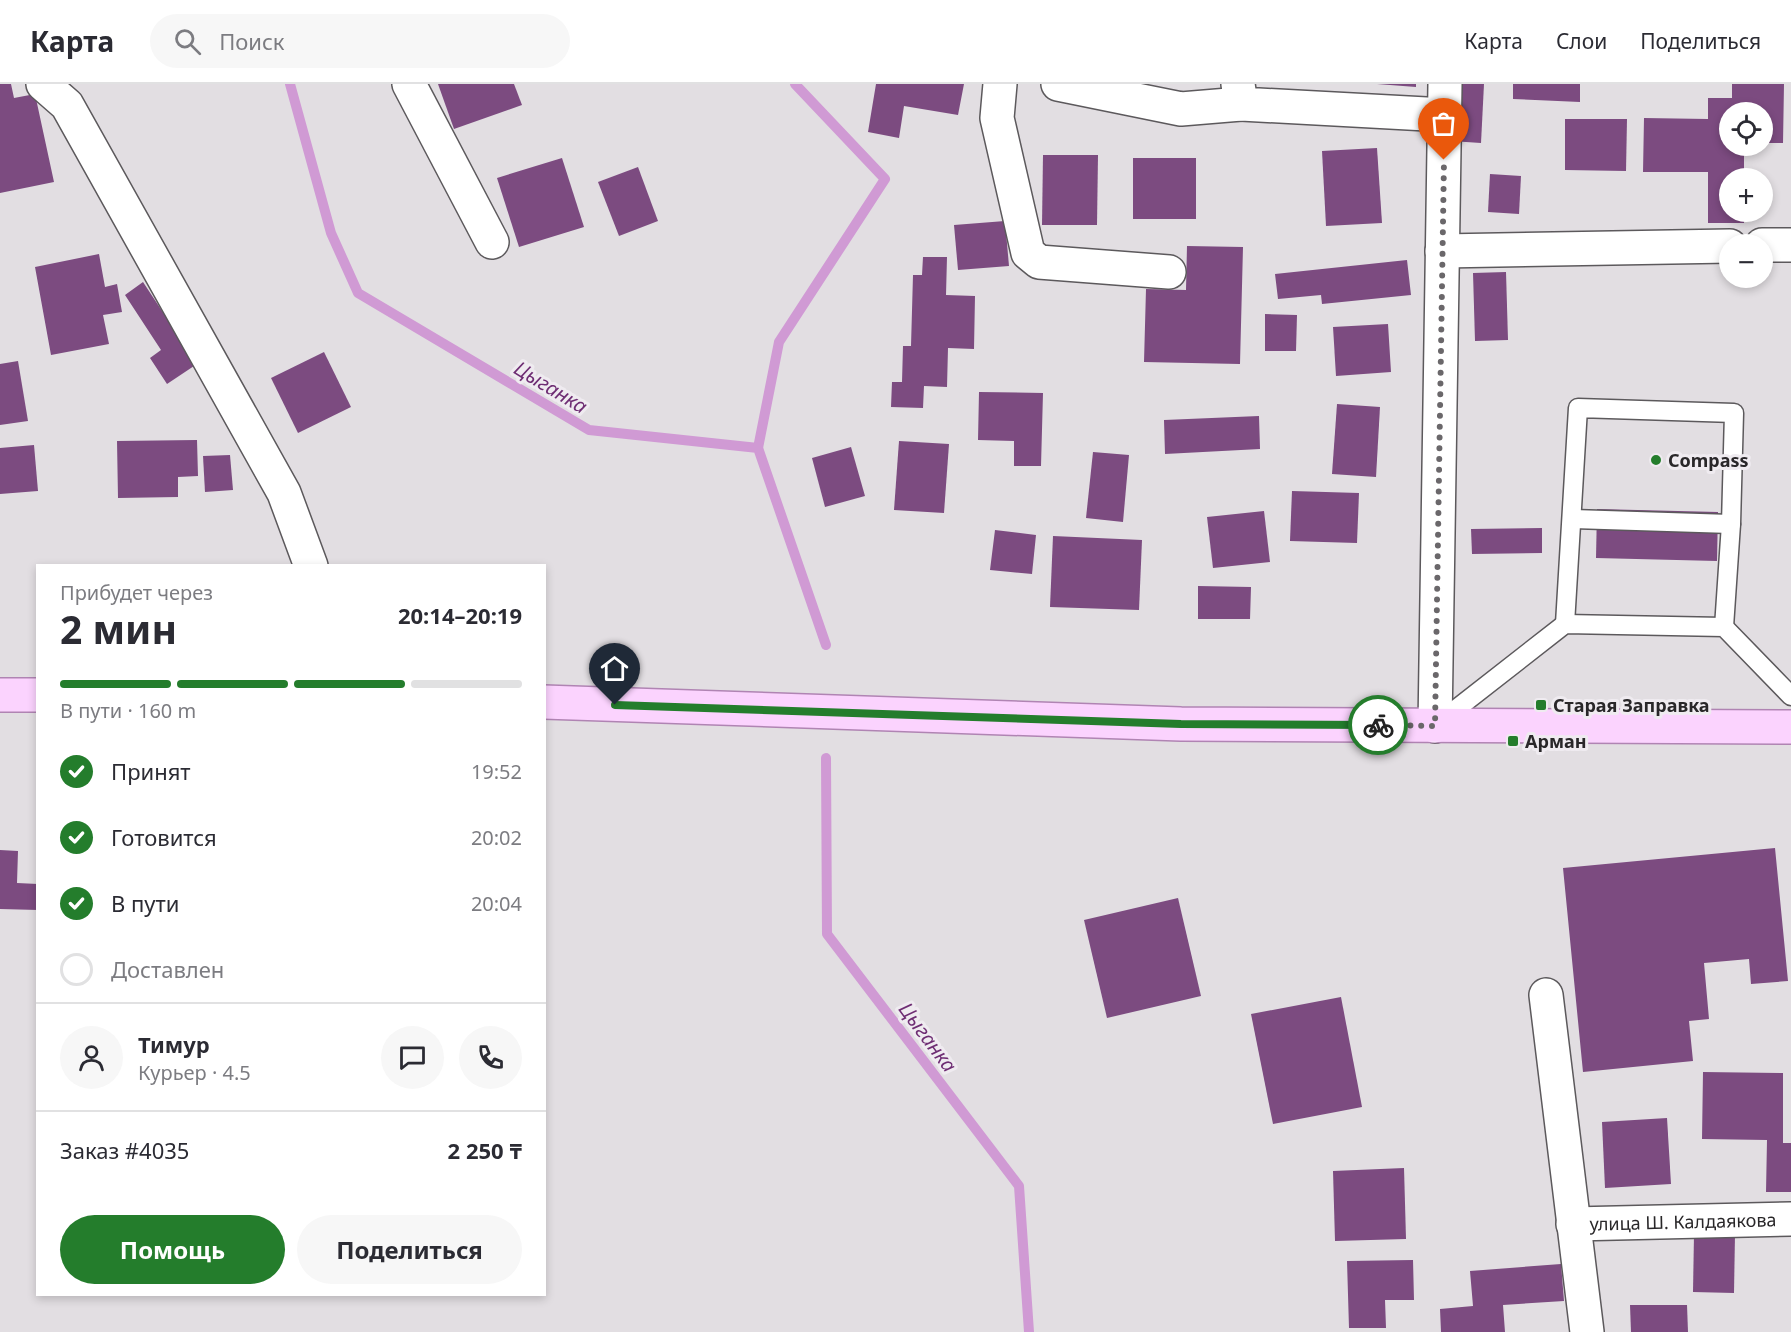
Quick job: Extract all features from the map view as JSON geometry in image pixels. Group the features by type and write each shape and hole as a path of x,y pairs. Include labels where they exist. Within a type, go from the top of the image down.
{"main road":[{"path":"0,695 36,696"},
{"path":"546,702 1181,724 1791,727"}],"street":[{"path":"43,84 66,105 284,493 310,564"},
{"path":"409,84 492,242"},
{"path":"1000,84 997,118 1028,253 1040,262 1169,272"},
{"path":"1058,84 1181,109 1240,94 1445,99 1435,726"},
{"path":"1773,245 1791,244"},
{"path":"1442,251 1719,246"},
{"path":"1546,994 1587,1332"},
{"name":"улица Ш. Калдаякова","path":"1573,1224 1791,1219"}],"lane":[{"path":"1565,624 1578,408 1734,413 1731,525 1724,627"},
{"path":"1573,519 1731,525"},
{"path":"1435,726 1565,624 1724,627 1791,696"}],"building":[{"path":"0,84 11,84 14,98 35,94 54,182 0,193"},
{"path":"438,84 514,84 522,105 454,129"},
{"path":"876,84 964,84 958,115 904,106 899,138 868,132"},
{"path":"1377,84 1416,84 1416,87"},
{"path":"1454,84 1484,84 1481,143 1451,141"},
{"path":"1513,84 1580,84 1580,102 1513,99"},
{"path":"1732,84 1784,84 1783,143 1773,143 1773,102 1719,102 1719,156 1744,156 1744,168 1719,168 1719,222 1744,223 1708,223 1708,172 1643,172 1644,118 1708,119 1708,98 1732,98"},
{"path":"1565,119 1627,119 1626,171 1565,170"},
{"path":"1377,148 1382,223 1326,226 1322,151"},
{"path":"1043,155 1098,155 1097,225 1042,225"},
{"path":"562,158 584,227 519,247 497,178"},
{"path":"1133,158 1196,158 1196,219 1133,219"},
{"path":"638,167 658,221 619,236 598,182"},
{"path":"1490,174 1521,176 1519,214 1488,212"},
{"path":"1005,221 1009,266 958,270 954,225"},
{"path":"1187,246 1243,247 1240,364 1144,362 1146,289 1186,290"},
{"path":"99,254 105,287 117,284 122,312 103,315 109,344 51,355 35,267"},
{"path":"923,257 947,257 946,295 975,296 974,349 948,348 947,387 924,386 923,408 891,407 892,382 902,382 903,346 911,346 913,275 922,275"},
{"path":"1407,260 1411,295 1322,304 1321,295 1278,299 1275,274"},
{"path":"1506,272 1508,340 1475,341 1473,273"},
{"path":"143,282 197,364 167,384 150,358 161,350 125,295"},
{"path":"1265,314 1297,315 1296,351 1265,351"},
{"path":"1388,324 1391,372 1336,376 1333,327"},
{"path":"324,352 351,407 298,433 271,378"},
{"path":"18,361 28,421 0,425 0,364"},
{"path":"979,392 1043,393 1041,466 1014,466 1014,441 978,440"},
{"path":"1337,404 1380,407 1376,477 1332,474"},
{"path":"1259,416 1260,449 1165,454 1164,420"},
{"path":"197,440 198,476 178,477 178,497 118,498 117,441"},
{"path":"899,441 949,444 944,513 894,510"},
{"path":"34,445 38,491 0,494 0,448"},
{"path":"851,447 865,496 825,507 812,458"},
{"path":"1093,452 1129,455 1123,522 1086,518"},
{"path":"230,455 233,490 205,492 203,456"},
{"path":"1292,491 1359,493 1357,543 1290,541"},
{"path":"1597,509 1718,512 1717,561 1596,558"},
{"path":"1264,511 1270,562 1213,568 1207,517"},
{"path":"1542,528 1542,553 1472,554 1471,529"},
{"path":"995,530 1036,535 1032,574 990,570"},
{"path":"1053,536 1142,540 1139,610 1050,607"},
{"path":"1198,586 1251,587 1250,619 1198,619"},
{"path":"1775,848 1788,981 1751,984 1749,959 1704,963 1709,1019 1689,1021 1693,1061 1583,1072 1563,868"},
{"path":"0,850 18,851 17,883 36,884 36,910 0,909"},
{"path":"1178,898 1201,996 1107,1018 1084,920"},
{"path":"1341,997 1362,1107 1273,1124 1251,1014"},
{"path":"1703,1072 1783,1073 1783,1143 1791,1143 1791,1192 1766,1192 1767,1140 1702,1139"},
{"path":"1667,1118 1671,1184 1605,1188 1602,1122"},
{"path":"1404,1168 1406,1239 1335,1241 1333,1171"},
{"path":"1694,1234 1735,1234 1734,1293 1693,1292"},
{"path":"1413,1260 1414,1300 1385,1300 1386,1328 1349,1328 1347,1261"},
{"path":"1561,1264 1564,1301 1503,1305 1505,1332 1441,1332 1440,1309 1473,1306 1470,1271"},
{"path":"1630,1305 1687,1305 1688,1332 1631,1332"}],"waterway":[{"name":"Цыганка","path":"290,84 331,233 358,293 589,430 758,448 826,645"},
{"path":"758,448 779,342 885,179 795,84"},
{"name":"Цыганка","path":"826,758 827,934 1019,1186 1029,1332"}],"way so far":[{"path":"1378,725 1435,726 1444,160"}],"place":[{"name":"Compass","path":"1656,460"},
{"name":"Старая Заправка","path":"1541,705"},
{"name":"Арман","path":"1513,741"}],"route":[{"path":"615,705 1181,724 1378,725"}]}
